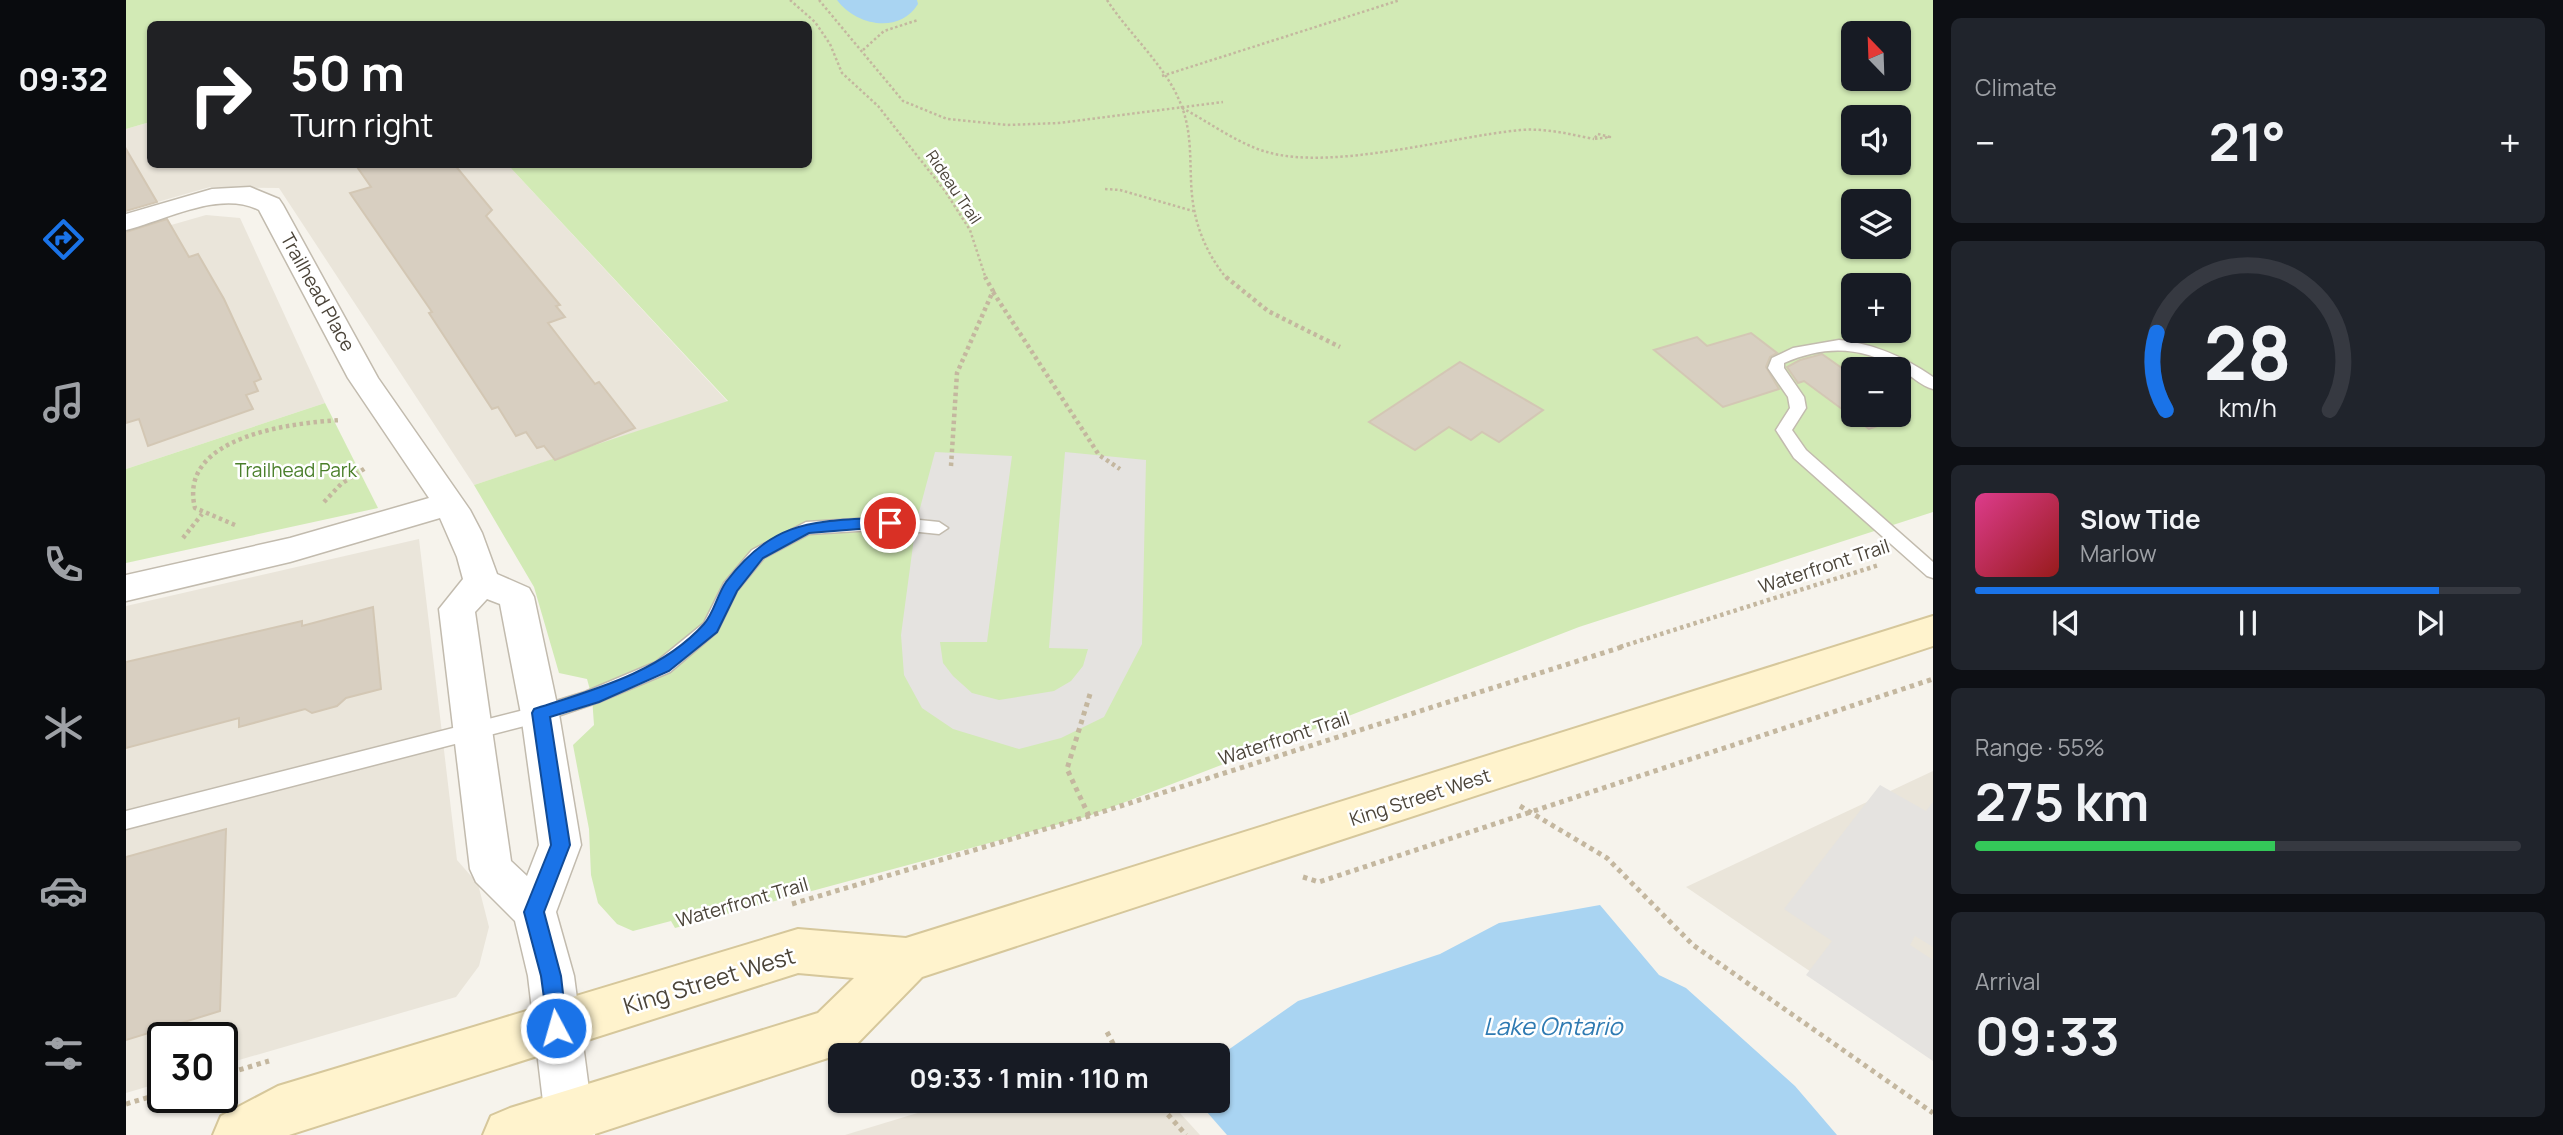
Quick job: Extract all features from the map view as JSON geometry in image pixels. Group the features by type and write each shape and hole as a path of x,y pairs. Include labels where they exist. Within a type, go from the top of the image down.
{"main road":[{"name":"King Street West","path":"240,1135 278,1111 556,1028 798,951 906,960 1933,631"},
{"name":"King Street West","path":"510,1135 570,1126 834,1032 906,960"}],"street":[{"name":"Trailhead Place","path":"126,222 212,197 250,195 270,205 377,401 449,505 477,555 481,582"},
{"path":"126,587 290,550 449,505"},
{"path":"534,912 560,845 540,713 516,597 481,582 457,609 491,869 534,912 551,976 570,1126"}],"lane":[{"path":"1933,384 1885,353 1846,345 1821,345 1795,351 1777,361 1776,368 1796,397 1798,408 1784,430 1785,436 1800,454 1933,572"},
{"path":"126,820 540,713 592,697 663,667 711,627 730,588 758,554 806,528 890,523 939,528"}],"path":[{"name":"Rideau Trail","path":"790,0 815,22 830,44 842,74 878,106 945,191 970,230 982,271 993,291 1099,455 1120,470"},
{"path":"819,0 903,100 947,119 1007,125 1059,123 1223,102"},
{"path":"1107,0 1182,108 1193,212 1212,264 1232,286 1282,320 1340,347"},
{"path":"1162,76 1400,0"},
{"path":"863,50 884,32 918,20"},
{"path":"1182,108 1266,152 1298,157 1352,155 1522,130 1553,130 1594,139"},
{"path":"1105,189 1130,193 1193,212"},
{"path":"951,466 957,373 993,291"},
{"path":"241,531 214,515 202,514 195,508 190,491 200,466 230,446 265,429 298,422 340,420"},
{"path":"316,510 341,484 368,467"},
{"path":"178,545 202,514"},
{"name":"Waterfront Trail","path":"786,906 1089,816 1913,554"},
{"path":"1231,856 1319,882 1933,680"},
{"path":"1089,816 1067,769 1090,694"},
{"path":"1475,779 1606,858 1693,945 1933,1114"},
{"path":"1107,1032 1113,1043"},
{"path":"126,1104 147,1098"},
{"path":"1167,1113 1186,1135"}],"shaded area":[{"path":"147,123 147,168 511,168 728,402 474,485 279,188 210,187 126,211 126,129"},
{"path":"206,215 240,218 325,403 126,469 126,238"},
{"path":"935,452 1012,456 987,642 940,642 943,663 953,676 972,693 999,700 1054,691 1071,681 1083,666 1088,649 1049,648 1065,452 1146,460 1142,644 1104,717 1061,738 1019,749 953,729 922,708 904,675 901,635 916,523"},
{"path":"419,539 457,860 478,884 489,927 479,966 456,997 238,1060 238,1022 147,1022 147,1087 126,1093 126,606"},
{"path":"1933,771 1933,1055 1686,887"},
{"path":"1880,785 1926,811 1933,802 1933,947 1915,936 1910,945 1933,960 1933,1061 1806,975 1832,941 1784,909"},
{"path":"917,1113 1180,1113 1200,1135 845,1135"}],"green space":[{"path":"126,0 1933,0 1933,512 1579,627 1089,816 675,928 671,921 633,931 617,924 598,903 591,875 589,829 573,745 594,725 592,697 587,679 559,673 534,587 474,485 728,401 511,168 812,168 812,21 147,21 147,123 126,129"},
{"name":"Trailhead Park","path":"325,403 378,508 126,563 126,469"}],"water":[{"path":"837,0 917,0 918,4 910,14 900,20 877,23 855,16"},
{"name":"Lake Ontario","path":"1600,905 1659,975 1686,988 1795,1086 1837,1135 1227,1135 1208,1113 1230,1113 1230,1049 1298,1001 1440,954 1499,923"}],"building":[{"path":"126,149 157,202 126,211"},
{"path":"358,168 457,168 492,210 486,216 560,305 556,306 565,317 548,323 595,384 599,382 635,428 555,460 544,446 537,448 526,432 516,436 498,407 492,409 429,313 432,312 350,193 371,187"},
{"path":"167,219 189,257 198,254 224,299 261,379 254,382 258,391 246,395 253,409 148,446 139,419 126,423 126,232"},
{"path":"1751,333 1777,353 1770,357 1766,367 1779,389 1723,407 1654,350 1697,337 1707,346"},
{"path":"1822,354 1841,367 1841,408 1804,381 1798,383 1787,367"},
{"path":"1460,362 1543,410 1499,442 1482,432 1471,440 1449,427 1415,450 1369,422"},
{"path":"373,607 381,689 346,698 337,706 312,713 305,709 239,727 239,718 126,748 126,662 302,621 302,626"},
{"path":"226,829 220,1011 184,1022 147,1022 147,1034 126,1040 126,857"}],"route":[{"path":"556,1028 551,976 534,912 560,845 540,713 592,697 663,667 711,627 730,588 758,554 806,528 890,523"}]}
